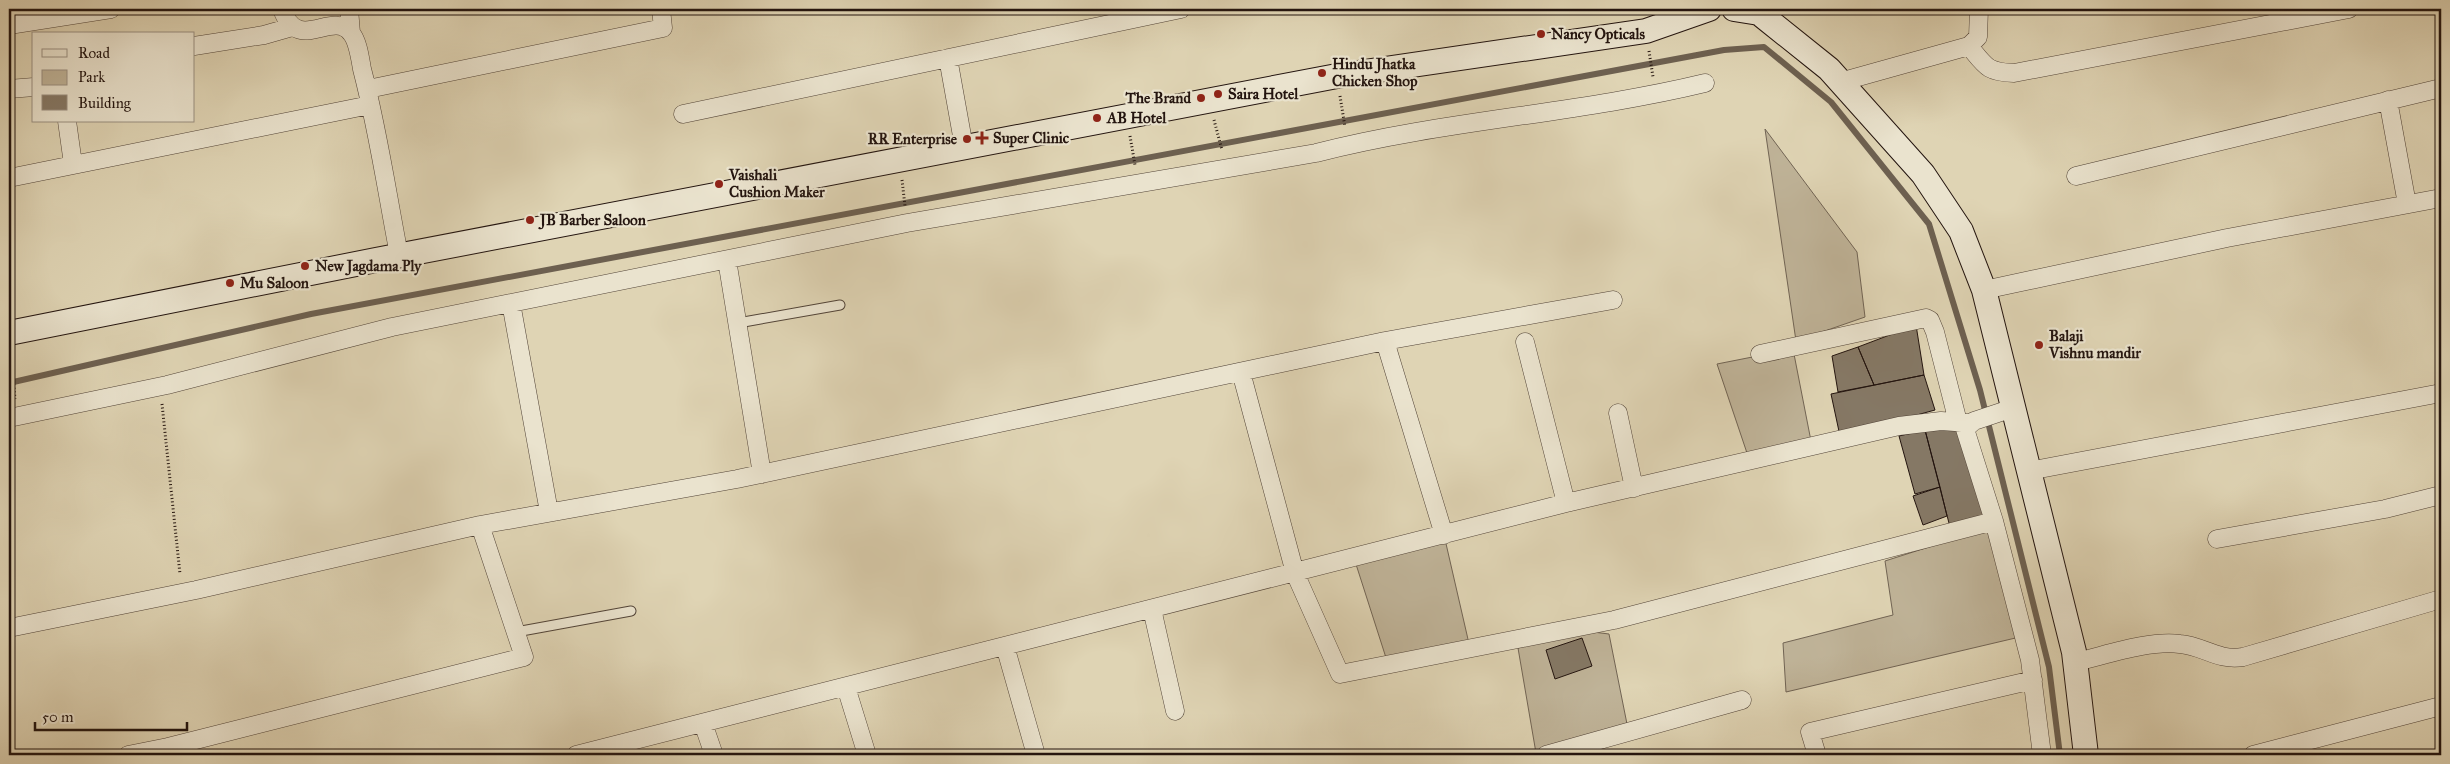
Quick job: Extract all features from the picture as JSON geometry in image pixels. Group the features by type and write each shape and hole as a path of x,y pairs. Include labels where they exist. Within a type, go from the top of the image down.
{"street":[{"path":"9,25 111,9"},
{"path":"282,9 289,25 292,27 302,30 326,26 341,27 351,32"},
{"path":"349,9 351,32 369,97 399,255"},
{"path":"9,178 369,97 663,28 661,9"},
{"path":"683,114 1180,9"},
{"path":"10,342 399,255 1337,76 1646,31 1709,9"},
{"path":"1734,9 1759,13 1829,69 1923,174 1961,231 1984,290 2004,411 2029,471 2076,662 2086,755"},
{"path":"1840,82 1969,46 1978,36 1979,9"},
{"path":"1969,46 1983,64 1994,72 2014,73 2349,9"},
{"path":"195,46 264,35 292,27"},
{"path":"948,58 964,147"},
{"path":"9,418 160,386 392,327 908,224 1316,154 1348,145 1492,118 1656,95 1705,83"},
{"path":"9,89 32,87"},
{"path":"2076,176 2441,88"},
{"path":"2388,100 2407,204"},
{"path":"67,122 74,164"},
{"path":"1984,290 2227,238 2441,198"},
{"path":"728,260 762,474"},
{"path":"9,628 182,593 480,525 762,474 1385,341 1613,300"},
{"path":"511,303 549,512"},
{"path":"1760,354 1926,318 1930,320 1967,422 1967,435 1994,521 2030,660 2042,755"},
{"path":"1385,341 1444,535"},
{"path":"1526,342 1566,503"},
{"path":"1241,372 1295,573 1340,674 1614,620 1994,521"},
{"path":"2029,471 2441,392"},
{"path":"576,755 1566,503 1899,426 1932,421 1967,422 2004,411"},
{"path":"1618,413 1634,488"},
{"path":"2217,539 2385,509 2441,495"},
{"path":"128,755 169,751 524,657 480,525"},
{"path":"2076,662 2164,644 2191,646 2223,658 2238,658 2441,599"},
{"path":"1152,609 1175,711"},
{"path":"1005,646 1036,755"},
{"path":"1817,755 1810,732 2033,680"},
{"path":"846,687 867,755"},
{"path":"1546,755 1742,700"},
{"path":"2253,755 2441,706"},
{"path":"703,723 714,755"}],"lane":[{"path":"738,323 840,305"},
{"path":"516,632 631,610"}],"path":[{"path":"1649,49 1653,78"},
{"path":"1340,100 1345,125"},
{"path":"1217,129 1222,150"},
{"path":"1131,142 1135,169"},
{"path":"902,183 906,208"},
{"path":"10,342 14,392"},
{"path":"160,386 182,593"}],"green space":[{"path":"1765,129 1857,252 1865,317 1796,341"},
{"path":"1793,349 1811,441 1748,456 1717,364"},
{"path":"1988,528 2024,636 1786,692 1783,643 1893,615 1885,561"},
{"path":"1444,535 1470,648 1388,664 1354,558"},
{"path":"1577,630 1609,634 1628,729 1536,753 1518,648"}],"building":[{"path":"1916,325 1924,375 1874,385 1858,347"},
{"path":"1858,347 1874,385 1838,392 1832,356"},
{"path":"1924,375 1935,410 1840,436 1831,394"},
{"path":"1959,423 1984,518 1950,527 1925,430"},
{"path":"1925,430 1940,487 1915,494 1899,436"},
{"path":"1940,487 1947,516 1923,525 1913,496"},
{"path":"1582,638 1592,666 1555,679 1546,650"}],"waterway":[{"path":"9,383 311,314 1724,50 1764,47 1831,102 1929,224 1980,390 2049,667 2060,755"}],"place":[{"name":"Nancy Opticals","path":"1541,34"},
{"name":"Hindu Jhatka Chicken Shop","path":"1322,73"},
{"name":"Saira Hotel","path":"1218,94"},
{"name":"The Brand","path":"1201,98"},
{"name":"AB Hotel","path":"1097,118"},
{"name":"Super Clinic","path":"982,138"},
{"name":"RR Enterprise","path":"967,139"},
{"name":"Vaishali Cushion Maker","path":"719,184"},
{"name":"JB Barber Saloon","path":"530,220"},
{"name":"New Jagdama Ply","path":"305,266"},
{"name":"Mu Saloon","path":"230,283"},
{"name":"Balaji Vishnu mandir","path":"2039,345"}]}
